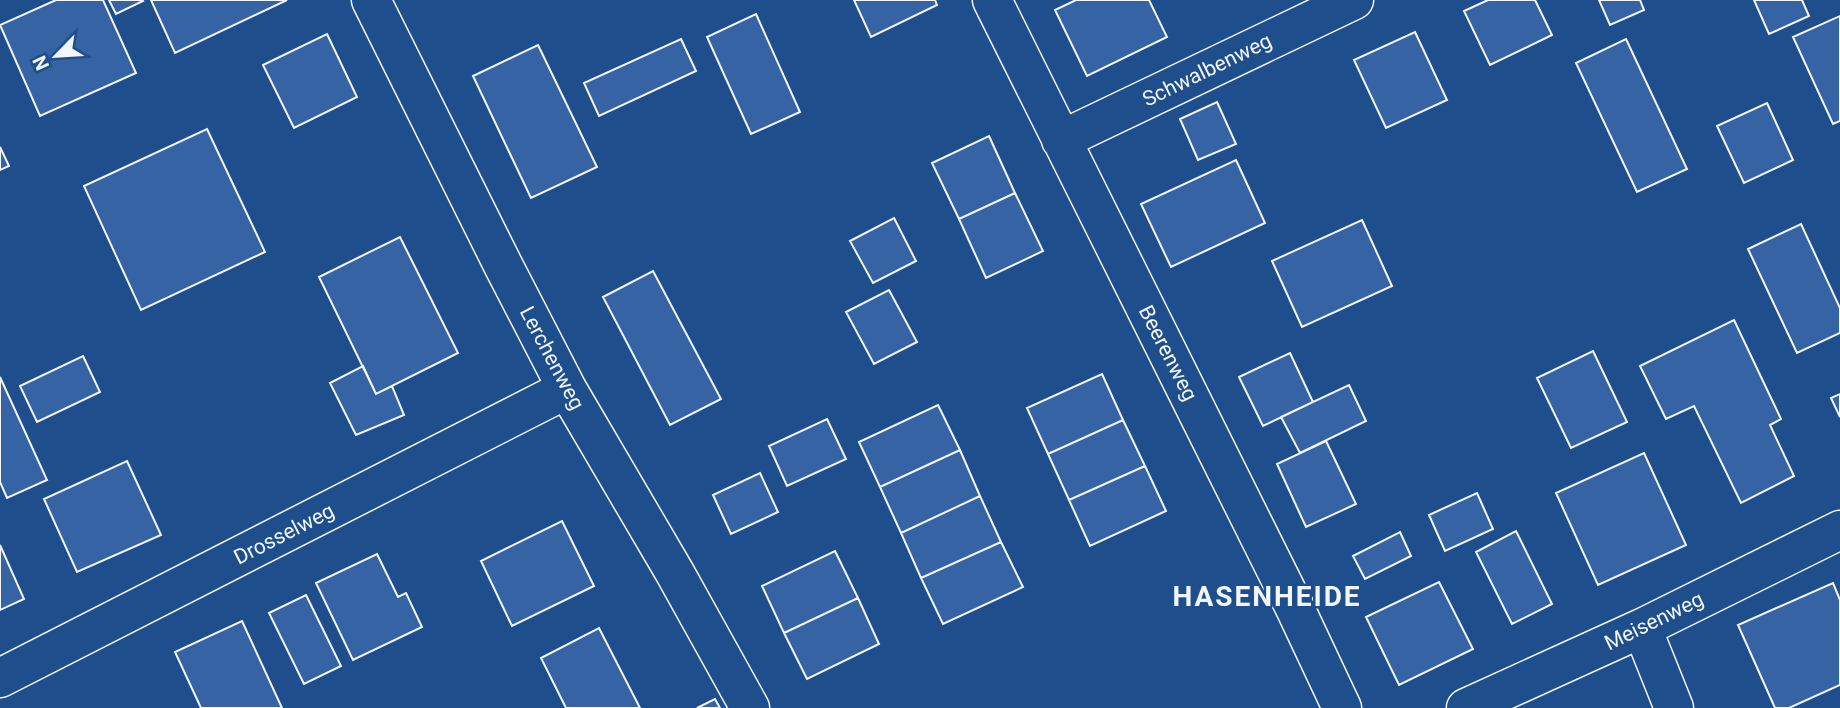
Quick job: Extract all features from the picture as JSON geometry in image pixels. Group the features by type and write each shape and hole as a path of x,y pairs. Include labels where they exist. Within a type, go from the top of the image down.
{"street":[{"name":"Lerchenweg","path":"371,0 567,389 675,573 750,708"},
{"name":"Beerenweg","path":"992,0 1242,500 1342,708"},
{"name":"Schwalbenweg","path":"1061,140 1354,0"},
{"name":"Drosselweg","path":"0,678 567,389"},
{"name":"Meisenweg","path":"1466,708 1642,628 1840,530"},
{"path":"1642,628 1674,708"}],"building":[{"path":"56,0 103,0 136,73 40,116 0,25"},
{"path":"109,0 142,0 143,1 116,14"},
{"path":"151,0 287,0 175,53"},
{"path":"854,0 935,0 937,5 871,37"},
{"path":"1076,0 1149,0 1167,37 1087,76 1055,10"},
{"path":"1488,0 1535,0 1552,35 1490,65 1464,11"},
{"path":"1599,0 1640,0 1644,10 1610,25"},
{"path":"1754,0 1802,0 1809,16 1769,34"},
{"path":"756,14 800,112 751,134 707,37"},
{"path":"1840,16 1840,121 1833,124 1793,37"},
{"path":"1415,32 1447,100 1386,128 1354,60"},
{"path":"327,34 357,97 294,128 263,65"},
{"path":"681,39 696,71 599,116 584,83"},
{"path":"1626,39 1687,169 1637,192 1576,63"},
{"path":"538,45 597,167 531,198 473,76"},
{"path":"1217,102 1236,144 1198,160 1180,119"},
{"path":"1767,103 1793,160 1744,183 1717,126"},
{"path":"207,129 265,252 141,310 84,186"},
{"path":"989,136 1015,193 959,219 932,163"},
{"path":"0,147 9,166 0,170"},
{"path":"1236,160 1265,223 1171,267 1141,204"},
{"path":"1015,193 1043,251 986,278 959,219"},
{"path":"894,218 916,261 873,283 850,241"},
{"path":"1362,220 1392,286 1302,327 1272,261"},
{"path":"1801,224 1840,308 1840,333 1797,353 1748,249"},
{"path":"400,237 458,353 376,394 319,277"},
{"path":"653,271 721,399 670,425 603,297"},
{"path":"889,290 917,342 874,364 846,312"},
{"path":"1734,320 1781,419 1770,425 1794,476 1741,503 1694,406 1666,419 1640,366"},
{"path":"1593,351 1627,422 1571,448 1537,378"},
{"path":"1290,353 1313,402 1263,426 1239,377"},
{"path":"83,356 100,392 37,422 20,386"},
{"path":"363,366 376,394 392,386 404,415 356,435 330,383"},
{"path":"1102,374 1123,420 1048,454 1027,408"},
{"path":"0,377 47,480 7,498 0,482"},
{"path":"1349,385 1366,421 1300,453 1281,417"},
{"path":"1840,394 1840,417 1831,398"},
{"path":"938,405 960,450 880,487 859,442"},
{"path":"827,419 846,459 787,486 769,446"},
{"path":"1123,420 1145,466 1069,500 1048,454"},
{"path":"1326,441 1356,504 1306,527 1277,464"},
{"path":"960,450 980,496 901,533 880,487"},
{"path":"1644,453 1686,545 1598,585 1556,493"},
{"path":"127,461 161,535 77,572 44,499"},
{"path":"1145,466 1166,511 1090,546 1069,500"},
{"path":"760,473 778,512 731,534 713,495"},
{"path":"1477,493 1493,529 1445,551 1429,515"},
{"path":"980,496 1001,542 921,578 901,533"},
{"path":"562,521 594,586 512,626 481,561"},
{"path":"1516,531 1552,604 1512,624 1476,552"},
{"path":"1400,532 1411,556 1365,579 1353,556"},
{"path":"1001,542 1023,587 943,624 921,578"},
{"path":"0,545 24,599 0,610"},
{"path":"835,551 858,598 784,633 762,586"},
{"path":"377,554 398,597 406,593 422,627 353,660 316,583"},
{"path":"1439,582 1473,649 1399,685 1366,617"},
{"path":"1833,583 1840,600 1840,685 1789,708 1775,708 1738,625"},
{"path":"306,595 341,666 304,684 269,613"},
{"path":"858,598 879,644 807,679 784,633"},
{"path":"242,621 282,708 201,708 175,652"},
{"path":"599,628 640,708 566,708 541,658"},
{"path":"715,699 720,708 697,708"}],"district":[{"name":"HASENHEIDE","path":"1267,596"}]}
